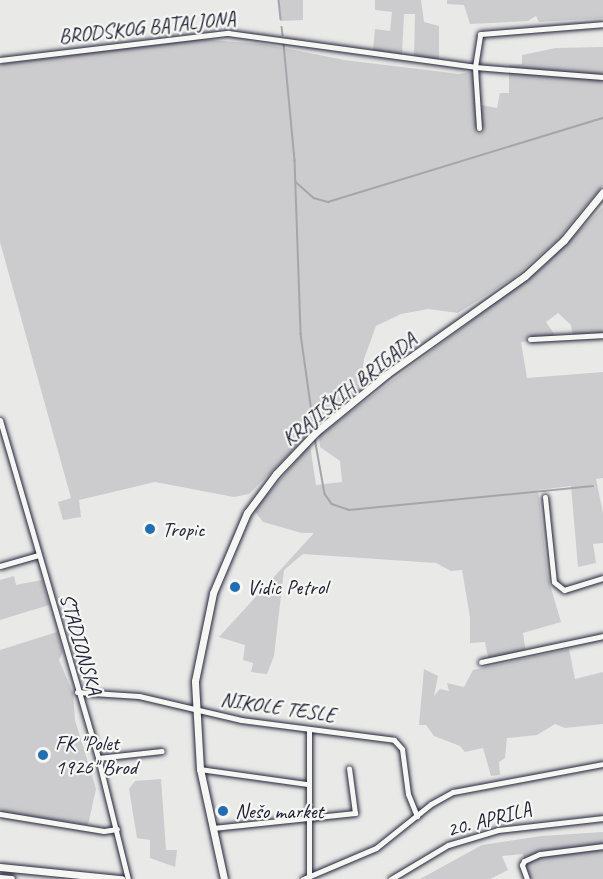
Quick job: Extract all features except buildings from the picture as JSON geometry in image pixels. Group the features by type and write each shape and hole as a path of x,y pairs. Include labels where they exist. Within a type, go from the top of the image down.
{"main road":[{"name":"KRAJIŠKIH BRIGADA","path":"225,879 200,769 194,709 201,639 216,582 241,524 270,481 307,440 366,390 525,276 564,240 602,195"},
{"path":"0,867 121,879"},
{"path":"219,879 222,871"},
{"path":"0,878 11,879"}],"street":[{"path":"479,128 475,67 477,40 484,32 603,24"},
{"name":"BRODSKOG BATALJONA","path":"0,60 228,33 475,67 603,77"},
{"path":"530,339 603,335"},
{"name":"STADIONSKA","path":"0,420 98,758 128,879"},
{"path":"545,497 554,582 564,590 603,578"},
{"path":"0,566 38,555"},
{"path":"481,662 603,636"},
{"name":"NIKOLE TESLE","path":"77,692 139,696 194,709 399,743 408,794 417,816"},
{"path":"309,729 306,878 376,848 438,799 453,792 603,764"},
{"path":"98,758 162,751"},
{"path":"213,828 308,816 355,813 349,768"},
{"path":"200,769 307,784"},
{"path":"0,814 104,831 117,830"},
{"name":"20. APRILA","path":"391,879 448,845 498,830 603,818"},
{"path":"527,879 522,865 524,861 540,854 603,846"}],"shaded area":[{"path":"278,0 303,0 303,20 280,21"},
{"path":"375,0 421,0 424,22 439,26 439,65 414,57 415,14 404,14 402,55 373,50 375,29 390,31 392,12 375,10"},
{"path":"447,0 603,0 603,18 539,22 536,16 528,21 470,24 464,5 447,4"},
{"path":"197,39 264,44 344,60 459,74 470,72 479,79 481,105 497,108 500,93 509,93 509,65 522,64 522,55 556,48 603,47 603,185 556,241 513,278 458,313 428,309 401,314 376,326 364,359 360,391 316,427 249,494 234,497 155,482 79,500 81,517 63,520 58,502 71,498 0,242 0,64"},
{"path":"603,207 603,334 573,337 571,325 558,313 546,322 557,338 521,342 527,378 603,372 603,478 596,479 603,513 603,543 593,544 596,563 578,567 571,486 538,490 548,578 561,622 523,633 526,654 489,662 485,642 470,643 470,617 462,570 451,571 436,563 303,554 284,570 274,656 267,674 251,672 253,663 243,660 245,645 219,637 314,533 302,533 263,522 254,510 310,445 316,485 342,482 340,461 320,447 319,436 545,265"},
{"path":"14,576 16,585 42,580 49,605 0,620 0,580"},
{"name":"FK \"Polet 1926\" Brod","path":"57,632 63,652 59,660 73,693 75,720 96,789 88,825 0,812 0,650"},
{"path":"569,649 575,679 603,672 603,724 565,728 555,724 537,735 507,738 505,758 499,762 500,775 491,776 483,748 465,752 460,746 434,736 426,725 419,725 424,669 438,676 434,696 440,689 449,691 447,683 464,687 473,670"},
{"path":"161,779 166,850 177,850 175,867 150,858 150,840 137,838 129,789 135,781"},
{"path":"603,832 603,879 530,879 523,854 502,856 508,870 490,879 420,879 482,845 542,836"}],"waterway":[{"path":"279,0 281,19"},
{"path":"282,27 283,35"},
{"path":"284,44 295,160 301,334 314,427"},
{"path":"296,182 314,198 328,202 603,118"},
{"path":"315,438 325,494 332,504 349,510 593,486"}],"place":[{"name":"Tropic","path":"150,529"},
{"name":"Vidic Petrol","path":"235,587"},
{"name":"FK \"Polet 1926\" Brod","path":"43,755"},
{"name":"Nešo market","path":"223,811"}]}
